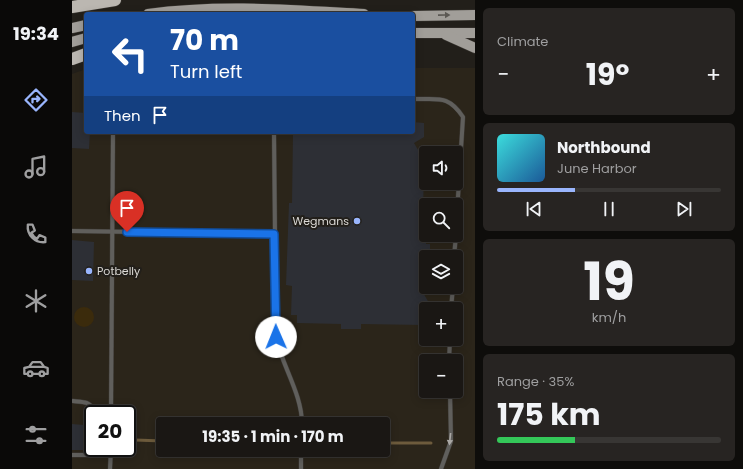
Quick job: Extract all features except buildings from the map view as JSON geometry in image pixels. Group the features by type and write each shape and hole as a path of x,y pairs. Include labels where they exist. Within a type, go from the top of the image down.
{"highway":[{"path":"72,7 115,0"},
{"path":"72,59 84,55"}],"main road":[{"path":"72,12 119,0"},
{"path":"169,12 236,7 327,12"},
{"path":"415,16 475,15"},
{"path":"72,28 84,25"},
{"path":"415,33 475,33"},
{"path":"444,34 475,48"},
{"path":"72,42 84,39"}],"lane":[{"path":"415,99 443,100 451,102 463,117 458,198"},
{"path":"111,405 113,134"},
{"path":"274,134 276,337 281,356 301,408 302,417"},
{"path":"72,231 274,234"},
{"path":"441,469 451,441 450,398"},
{"path":"72,455 86,455 92,450 93,409 86,403 73,401"},
{"path":"110,469 111,457"},
{"path":"301,469 302,457"}],"shaded area":[{"path":"415,68 475,68 475,469 72,469 72,74 84,70 84,134 415,134"},
{"path":"84,307 91,310 94,317 91,324 84,327 77,324 74,317 77,310"}],"waterway":[{"path":"136,440 156,441"},
{"path":"390,443 431,443"}],"place":[{"name":"Wegmans","path":"357,221"},
{"name":"Potbelly","path":"89,271"}],"route":[{"path":"127,232 274,234 276,266 276,337"}]}
